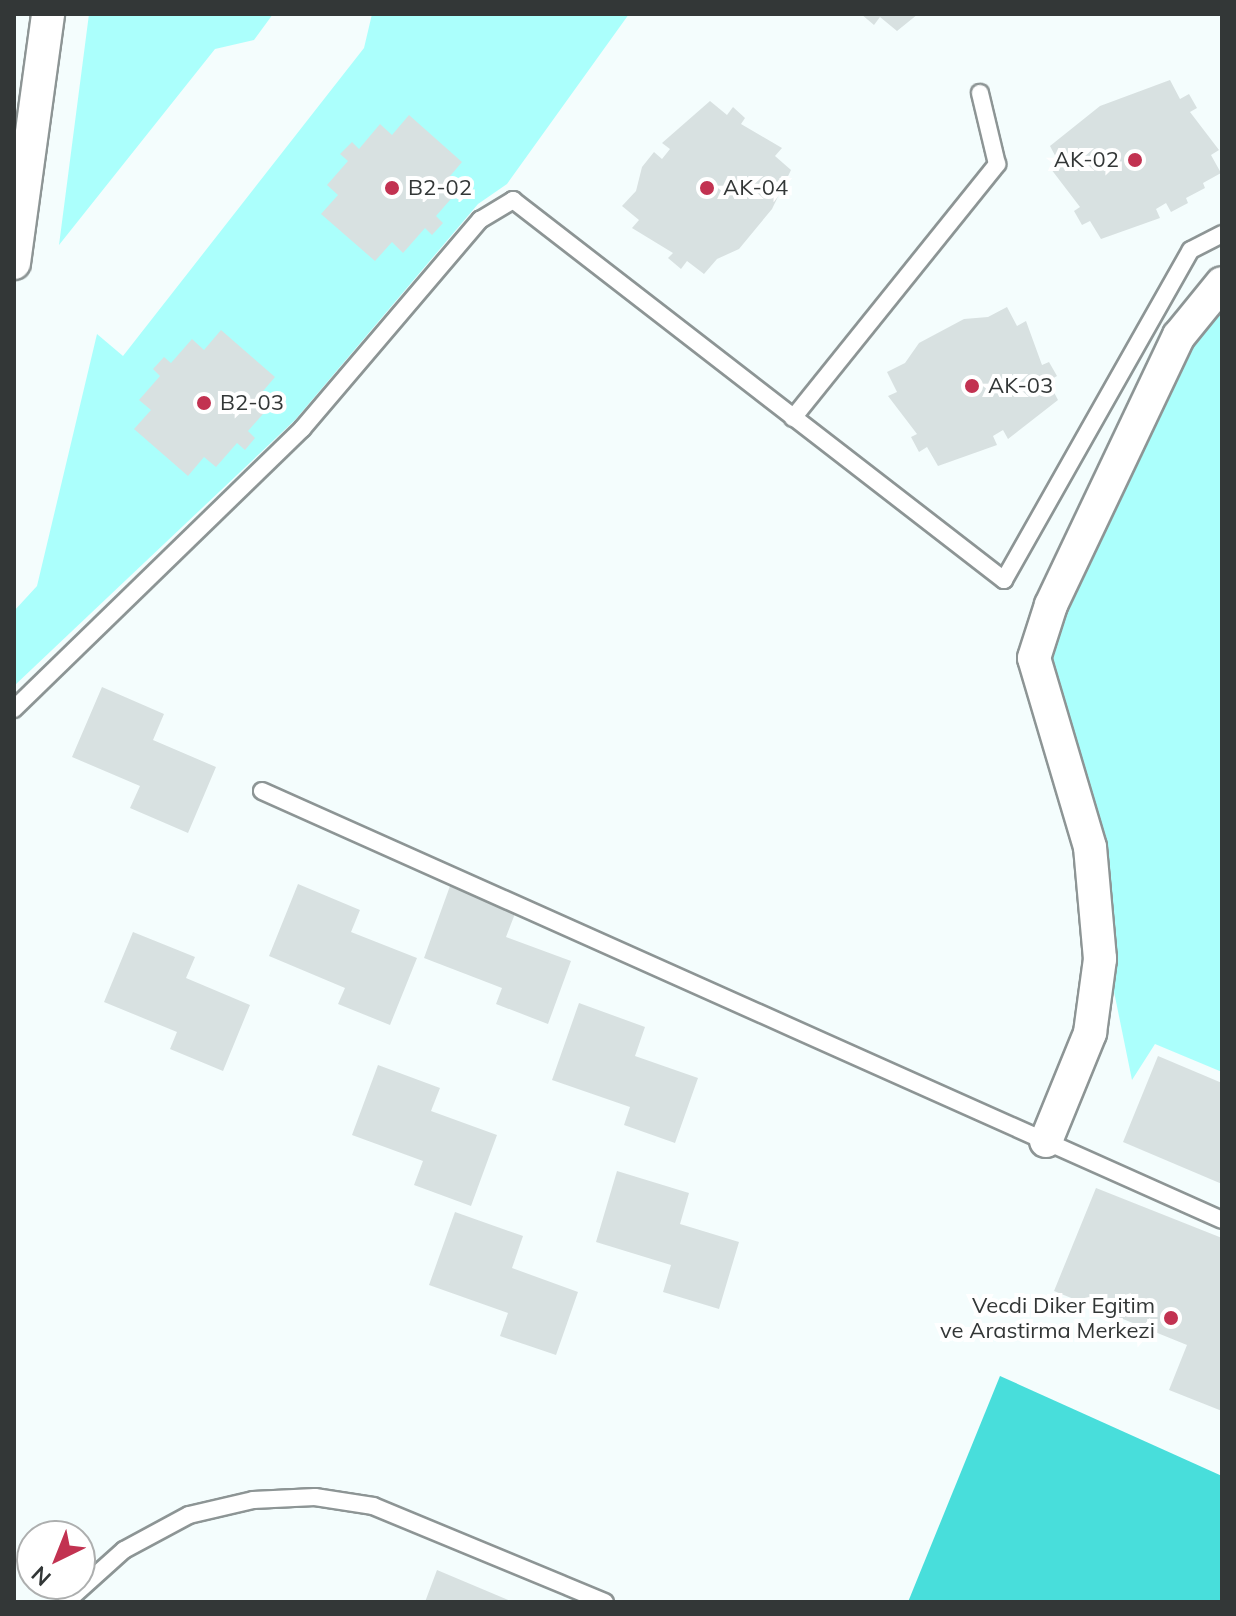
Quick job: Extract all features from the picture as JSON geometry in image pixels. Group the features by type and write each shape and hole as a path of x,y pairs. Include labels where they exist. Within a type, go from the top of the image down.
{"street":[{"path":"14,263 48,14"},
{"path":"1046,1141 1090,1033 1100,959 1090,847 1034,658 1051,605 1179,336 1222,283"}],"lane":[{"path":"793,418 997,164 980,93"},
{"path":"14,709 302,429 480,220 513,200 1004,580 1191,250 1222,234"},
{"path":"262,791 1222,1220"},
{"path":"66,1602 124,1550 189,1515 253,1500 315,1497 373,1506 605,1602"}],"shaded area":[{"path":"89,14 273,14 254,40 215,49 59,245"},
{"path":"372,14 629,14 507,184 478,204 295,420 14,686 14,611 37,586 97,334 123,356 364,48"},
{"path":"1222,307 1222,1072 1155,1044 1132,1080 1045,653 1174,371"},
{"path":"1000,1376 1222,1476 1222,1602 908,1602"}],"building":[{"path":"861,14 918,14 897,31 880,17 874,25"},
{"name":"AK-02","path":"1170,80 1180,99 1189,94 1197,108 1190,112 1219,150 1211,155 1221,173 1203,183 1205,188 1186,198 1188,203 1171,212 1166,203 1156,209 1160,218 1101,239 1090,221 1082,225 1074,211 1080,207 1051,169 1060,165 1050,146 1100,106"},
{"name":"AK-04","path":"710,101 727,115 733,107 745,118 741,124 782,148 775,156 791,170 772,209 739,249 717,259 704,274 687,261 681,269 668,258 673,253 632,228 639,220 622,206 636,191 642,167 654,152 662,159 670,149 662,143"},
{"name":"B2-02","path":"409,115 462,162 445,182 457,192 436,216 443,223 432,235 425,228 403,253 392,242 375,261 321,214 338,195 327,185 348,161 340,154 352,142 359,149 380,124 392,135"},
{"name":"AK-03","path":"1007,307 1017,326 1026,321 1042,365 1049,362 1057,376 1048,381 1058,400 1008,439 1003,430 993,436 997,445 938,466 927,447 919,452 911,437 917,434 888,396 897,392 887,372 905,363 919,343 964,319 988,317"},
{"name":"B2-03","path":"221,330 275,377 258,397 269,407 248,431 255,438 245,450 237,443 216,467 204,457 188,476 134,429 151,410 139,400 160,376 153,369 164,357 171,363 192,339 204,350"},
{"path":"102,687 164,714 153,740 216,767 188,833 130,808 140,786 72,757"},
{"path":"298,884 360,910 351,932 417,958 390,1025 338,1004 345,988 269,956"},
{"path":"450,886 516,911 506,937 571,961 548,1024 496,1004 502,988 424,958"},
{"path":"133,932 195,957 186,978 250,1005 223,1071 170,1049 177,1032 104,1002"},
{"path":"579,1003 645,1027 635,1056 698,1078 675,1143 624,1125 630,1107 552,1080"},
{"path":"1158,1056 1222,1083 1222,1184 1123,1142"},
{"path":"378,1065 440,1088 431,1111 497,1135 471,1206 414,1185 423,1161 352,1135"},
{"path":"617,1171 689,1193 680,1224 739,1242 719,1309 663,1292 671,1265 596,1242"},
{"name":"Vecdi Diker Egitim ve Arastirma Merkezi","path":"1096,1188 1222,1238 1222,1411 1169,1390 1187,1345 1054,1291"},
{"path":"455,1212 523,1236 512,1268 578,1292 556,1355 500,1336 508,1313 429,1285"},
{"path":"437,1570 513,1602 425,1602"}],"place":[{"name":"AK-02","path":"1135,160"},
{"name":"B2-02","path":"392,188"},
{"name":"AK-04","path":"707,188"},
{"name":"AK-03","path":"972,386"},
{"name":"B2-03","path":"204,403"},
{"name":"Vecdi Diker Egitim ve Arastirma Merkezi","path":"1171,1318"}]}
